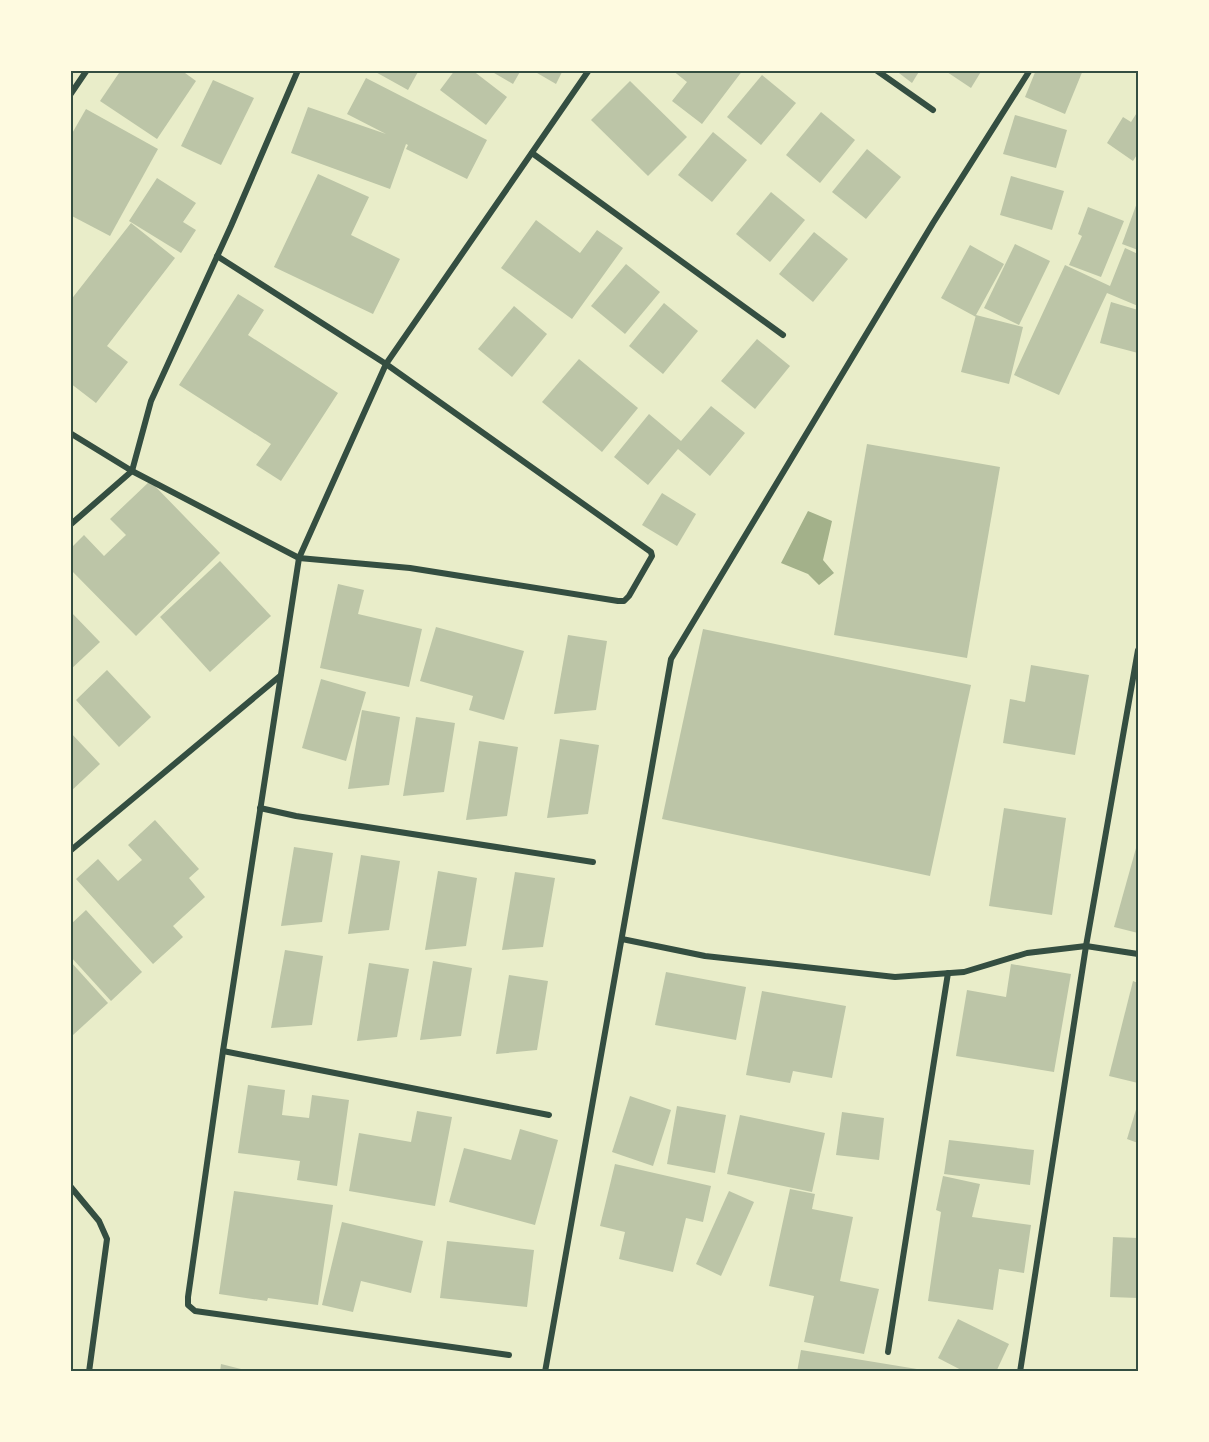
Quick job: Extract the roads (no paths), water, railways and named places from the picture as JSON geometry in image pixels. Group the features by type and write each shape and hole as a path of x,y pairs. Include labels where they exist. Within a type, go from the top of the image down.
{"street":[{"path":"70,95 87,70"},
{"path":"70,525 132,471 151,401 298,70"},
{"path":"509,1355 195,1311 189,1305 223,1051 299,558 386,364 589,70"},
{"path":"876,70 933,110"},
{"path":"545,1371 671,659 927,233 1029,70"},
{"path":"532,153 783,335"},
{"path":"70,433 132,471 299,558 410,568 624,601 629,596 652,556 648,550 386,364 217,256"},
{"path":"1020,1371 1086,945 1138,650"},
{"path":"70,851 281,675"},
{"path":"260,808 296,816 593,862"},
{"path":"622,939 705,956 895,977 964,972 1027,953 1086,945 1138,954"},
{"path":"888,1352 948,973"},
{"path":"223,1051 549,1115"},
{"path":"70,1186 99,1221 107,1239 89,1371"}]}
